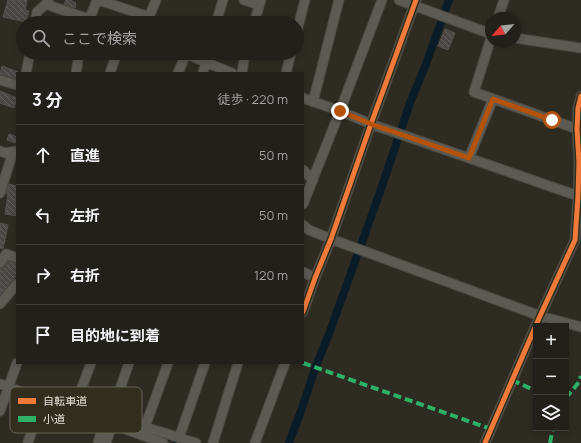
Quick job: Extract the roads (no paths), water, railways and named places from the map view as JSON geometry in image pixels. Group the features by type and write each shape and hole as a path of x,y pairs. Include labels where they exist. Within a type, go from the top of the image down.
{"street":[{"path":"90,16 98,0 146,16"},
{"path":"149,16 156,0"},
{"path":"218,16 222,0"},
{"path":"244,0 260,3 256,16"},
{"path":"301,16 305,0"},
{"path":"313,102 339,0"},
{"path":"304,201 382,0"},
{"path":"399,0 415,3 485,32"},
{"path":"500,12 504,0"},
{"path":"36,16 37,12 48,2 51,6 76,16"},
{"path":"304,309 315,278 332,239 371,124 415,3"},
{"path":"521,39 581,48"},
{"path":"488,48 474,92 577,129"},
{"path":"26,72 29,60"},
{"path":"76,72 79,60"},
{"path":"110,72 115,60"},
{"path":"178,72 183,60"},
{"path":"203,72 205,60"},
{"path":"211,60 230,72"},
{"path":"242,72 245,60"},
{"path":"286,72 289,60"},
{"path":"0,80 16,85"},
{"path":"485,443 575,240 580,162 577,129 578,108 581,96"},
{"path":"304,98 371,124 578,196"},
{"path":"469,158 493,99"},
{"path":"0,151 5,153 15,151"},
{"path":"0,193 15,151"},
{"path":"304,171 312,180"},
{"path":"304,226 309,230 332,239 540,316 581,327"},
{"path":"0,263 6,254 16,258"},
{"path":"304,272 315,278"},
{"path":"0,304 16,285"},
{"path":"0,411 4,385 17,364"},
{"path":"82,387 91,364"},
{"path":"121,387 129,364"},
{"path":"145,427 168,364"},
{"path":"180,438 205,364"},
{"path":"213,443 238,364"},
{"path":"255,443 285,364"},
{"path":"142,426 196,443"},
{"path":"28,442 31,433"},
{"path":"98,443 103,433"},
{"path":"106,443 107,433"},
{"path":"136,433 163,443"}],"waterway":[{"path":"289,443 380,192 410,103 449,0"},
{"path":"163,437 179,443"}]}
